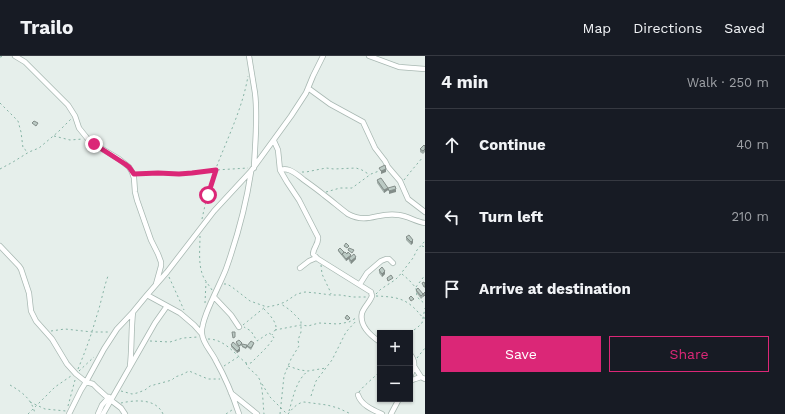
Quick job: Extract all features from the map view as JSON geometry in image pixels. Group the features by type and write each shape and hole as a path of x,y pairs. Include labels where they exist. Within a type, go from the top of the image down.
{"street":[{"path":"15,56 25,62 68,105 79,128 89,140 129,167 134,174 134,187 137,200 161,262 156,285"},
{"path":"202,337 202,328 206,314 220,284 230,257 248,194 253,170 256,103 249,56"},
{"path":"67,413 114,332 167,272 214,211 253,170 300,103 322,56"},
{"path":"369,56 399,67 425,69"},
{"path":"308,88 330,104 363,122 375,148 402,184 408,198 425,212"},
{"path":"274,140 278,150 280,170 299,200 316,232 318,240 313,254 317,258 360,284 374,296 362,313 364,326 377,340"},
{"path":"280,170 286,169 293,171 347,213 357,217 370,219 381,215 392,214 405,216 425,224"},
{"path":"0,246 21,269 30,293 31,311 36,321 55,343 67,364 86,382 93,384 125,414"},
{"path":"300,268 309,261 317,258"},
{"path":"360,284 367,273 381,261 387,259 393,263"},
{"path":"147,294 187,318 202,337 220,368 239,414"},
{"path":"214,296 231,315 239,327"},
{"path":"98,414 102,405 118,388 160,315 167,306"},
{"path":"129,369 133,312"},
{"path":"414,364 418,373 423,378"},
{"path":"413,380 423,378"},
{"path":"231,393 257,414"},
{"path":"358,396 366,405 382,414"},
{"path":"103,414 109,399"},
{"path":"391,414 397,402"},
{"path":"107,407 117,405"},
{"path":"107,407 108,414"}],"path":[{"path":"0,57 4,56"},
{"path":"214,296 212,289 206,282 201,271 201,228 208,195 245,90 248,76"},
{"path":"0,103 18,121 23,148 28,152"},
{"path":"0,169 28,152 39,148 54,136 74,116"},
{"path":"54,136 70,140 89,140"},
{"path":"402,184 423,158"},
{"path":"293,171 306,172 326,168 356,168 370,175"},
{"path":"322,193 340,188 352,188 370,175 389,168"},
{"path":"134,174 179,174 216,170 253,170"},
{"path":"374,296 401,274 425,241"},
{"path":"421,245 425,247"},
{"path":"317,258 321,265 324,278 331,295"},
{"path":"167,272 187,318"},
{"path":"401,274 416,288 418,297 425,304"},
{"path":"416,288 425,275"},
{"path":"30,402 47,410 67,413 76,374 92,332 108,276"},
{"path":"206,282 206,303"},
{"path":"220,284 227,284 236,289 250,301 268,307"},
{"path":"272,335 268,333 257,341 250,330 241,327 264,308 281,304 301,293 353,297 393,297 401,299 413,307 424,318"},
{"path":"280,414 283,381 288,366 299,346 298,340 302,325 300,320 281,304"},
{"path":"145,341 170,342 196,336 211,339 228,347 248,364 251,363 274,339 274,336 272,335 276,326 264,308"},
{"path":"413,331 420,326 424,318 425,308"},
{"path":"275,330 302,325 308,326 319,323 338,324 349,322 359,317 346,332 327,368 316,382 311,396"},
{"path":"46,333 65,329 92,332 114,332"},
{"path":"414,364 425,348"},
{"path":"28,414 55,387 69,376 76,374 104,349"},
{"path":"220,368 227,365 239,356"},
{"path":"246,362 247,367 258,376 264,414"},
{"path":"288,366 308,371 327,368"},
{"path":"118,388 135,394 144,391 150,386 172,380 175,377 189,371 208,379 225,380"},
{"path":"288,414 295,391 302,378 308,371"},
{"path":"358,396 362,388 377,374"},
{"path":"260,382 270,397 288,414"},
{"path":"10,385 23,393 34,408 35,414"},
{"path":"117,405 128,401 146,401 158,407 163,414"},
{"path":"288,414 302,402 327,405 351,414"},
{"path":"226,414 236,407"}],"building":[{"path":"34,121 38,123 36,126 32,123"},
{"path":"424,145 425,149 423,151 420,149"},
{"path":"385,165 386,169 381,171 379,168"},
{"path":"381,178 388,188 384,190 377,180"},
{"path":"395,186 396,189 389,191 388,188"},
{"path":"409,235 413,240 411,242 406,237"},
{"path":"346,243 349,246 347,248 344,246"},
{"path":"340,248 344,252 342,255 338,250"},
{"path":"349,248 354,250 352,253 348,250"},
{"path":"345,252 347,254 348,252 351,255 346,259 342,254"},
{"path":"354,254 356,257 351,261 349,258"},
{"path":"382,267 385,271 382,274 379,270"},
{"path":"391,275 393,278 388,281 387,278"},
{"path":"418,288 423,294 421,296 416,290"},
{"path":"411,296 414,299 411,301 409,298"},
{"path":"347,315 350,318 348,320 345,318"},
{"path":"232,332 235,332 235,337 233,338"},
{"path":"239,340 242,343 239,346 236,342"},
{"path":"251,341 254,343 251,348 247,346"},
{"path":"233,342 240,348 237,351 231,345"},
{"path":"242,344 247,345 246,348 242,346"}],"route":[{"path":"94,144 113,155 129,167 134,174 179,174 216,170 208,195"}]}
